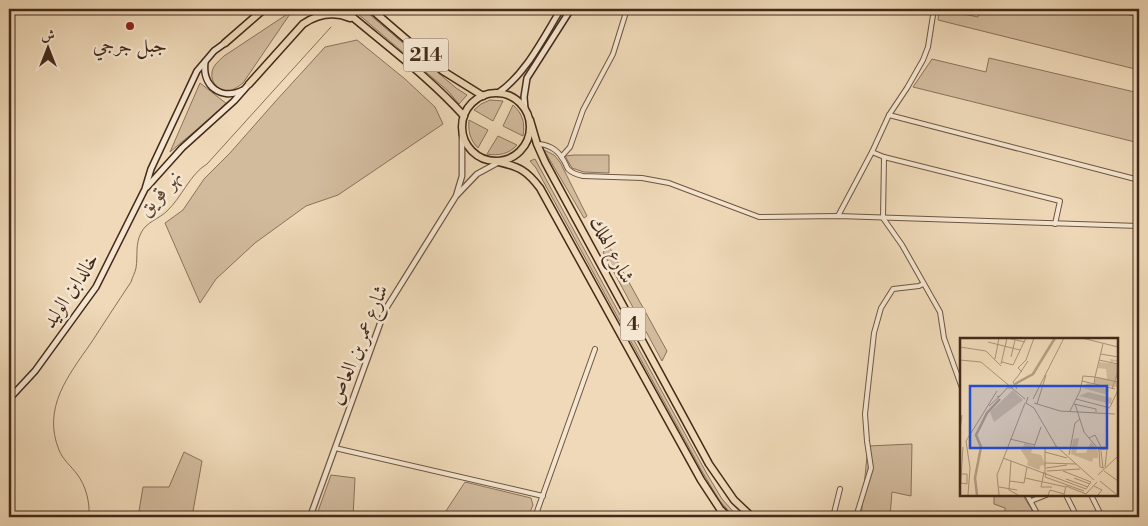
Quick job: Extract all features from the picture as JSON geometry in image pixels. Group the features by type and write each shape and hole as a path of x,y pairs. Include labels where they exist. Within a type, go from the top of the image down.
{"highway":[{"path":"225,43 264,9"},
{"path":"343,9 440,91 464,116"},
{"name":"214","path":"372,9 443,70 483,96"},
{"path":"249,84 303,24 311,19 326,14 342,14 360,23"},
{"path":"498,93 514,98 525,109 530,120 530,132 527,143 510,159 499,162 480,158 472,152 462,134 464,116 473,102 483,96 498,93"},
{"name":"شارع الهلك","path":"530,120 537,144 709,464 734,500 752,517"},
{"name":"شارع الهلك","path":"499,162 524,170 540,188 700,480 726,517"}],"main road":[{"path":"498,93 515,79 562,9"},
{"path":"525,109 524,97 527,78 571,9"},
{"path":"145,189 151,169 197,71 225,43"},
{"path":"206,60 204,70 206,78 210,86 217,91 234,94 243,90 249,84"},
{"path":"145,189 177,153 234,101 249,84"},
{"name":"خالدابن الوليد","path":"9,399 36,371 96,287 145,189"}],"street":[{"path":"562,156 570,147 583,110 613,54 627,9"},
{"path":"838,216 872,152 888,115 907,88 923,60 928,47 934,9"},
{"path":"1124,9 1139,13"},
{"path":"888,115 1139,180"},
{"name":"شارع عمر بن العاص","path":"310,517 385,310 456,196 462,176 462,134"},
{"path":"537,144 544,144 562,156 569,170 576,174 584,176 642,178 669,183 759,217 838,216 1139,226"},
{"path":"872,152 884,157 1060,201 1054,224"},
{"path":"884,157 883,218 902,245 940,312 944,338 960,382"},
{"path":"456,196 476,174 499,162"},
{"path":"856,517 871,468 866,441 865,414 874,333 878,314 893,289 923,284"},
{"path":"535,517 595,349"},
{"path":"335,448 542,496"},
{"path":"833,517 840,489"},
{"path":"1028,496 1039,517"},
{"path":"1031,501 1044,496"},
{"path":"1066,496 1077,517"},
{"path":"1092,496 1102,517"}],"shaded area":[{"path":"363,9 456,88 467,95 459,104 448,91 357,13"},
{"path":"939,9 978,17 980,9 1103,9 1139,17 1139,70 938,20"},
{"path":"292,11 243,83 228,91 221,90 216,86 212,79 212,72 224,56"},
{"path":"357,40 405,79 435,107 443,124 338,195 306,206 255,243 216,279 200,303 165,223 183,210 204,179 230,153 325,47"},
{"path":"989,58 1139,93 1139,143 913,87 932,59 986,72"},
{"path":"200,83 227,104 170,152"},
{"path":"490,100 503,101 493,121 474,110"},
{"path":"513,105 522,119 524,127 523,136 503,126"},
{"path":"469,120 488,130 478,148 470,135"},
{"path":"498,136 517,145 503,154 487,154"},
{"path":"544,150 554,155 560,162 587,216 584,218"},
{"path":"609,155 609,173 584,172 572,168 565,156"},
{"path":"535,159 707,474 722,499 738,517 734,517 719,500 703,473 536,168 530,161"},
{"path":"610,248 667,351 662,361 603,252"},
{"path":"912,444 911,496 892,492 890,517 861,517 868,446"},
{"path":"184,452 202,461 192,517 138,517 143,487 169,487"},
{"path":"331,475 355,478 353,517 316,517"},
{"path":"465,482 531,498 533,505 528,517 442,517"},
{"path":"994,496 1024,496 1036,517 1005,517 1005,508 994,504"}],"waterway":[{"name":"نهر قويق","path":"89,517 89,506 85,489 77,474 61,454 55,435 54,420 56,406 66,380 131,282 136,268 138,241 143,229 164,214 201,168 207,164 331,27"}],"place":[{"name":"جبل جرجي","path":"130,26"}]}
